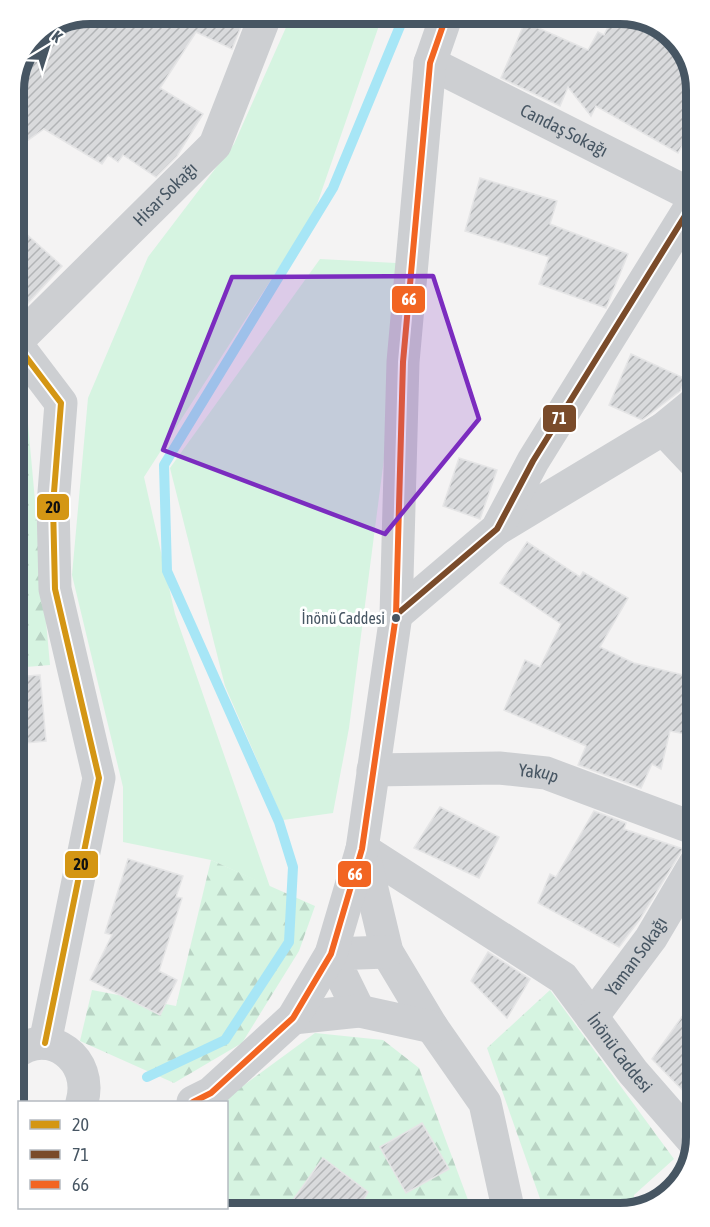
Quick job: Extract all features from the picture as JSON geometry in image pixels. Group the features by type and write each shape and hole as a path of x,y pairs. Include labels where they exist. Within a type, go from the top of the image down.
{"street":[{"name":"Hisar Sokağı","path":"24,333 215,145 262,24"},
{"path":"195,1101 211,1093 293,1018 331,954 362,849 396,615 403,362 430,63 444,24"},
{"name":"Candaş Sokağı","path":"430,63 686,193"},
{"path":"498,529 533,461 686,214"},
{"path":"24,354 61,403 53,505 55,589 99,778 45,1043"},
{"path":"396,615 498,529 663,429 686,410"},
{"path":"663,429 686,453"},
{"name":"Yakup","path":"373,770 499,768 546,773 686,825"},
{"path":"362,849 387,952 432,1027 485,1103 507,1203"},
{"name":"İnönü Caddesi","path":"362,849 563,978 633,1072 686,1133"},
{"name":"Yaman Sokağı","path":"592,1017 651,938 686,879"},
{"path":"331,954 387,952"},
{"path":"331,954 359,1011"},
{"path":"293,1018 359,1011 432,1027"},
{"path":"24,1048 32,1044 45,1043 70,1054 79,1065 84,1078 82,1101"}],"highlighted area":[{"path":"433,276 479,419 385,534 163,450 232,277"}],"green space":[{"path":"288,24 380,24 314,213 144,477 175,614 270,887 211,860 123,842 123,787 72,575 88,398 148,257 234,144"},
{"path":"320,259 396,263 388,428 349,728 333,813 283,820 225,686 170,468"},
{"path":"24,390 25,391 50,665 24,667"},
{"path":"211,860 315,906 299,951 242,1043 174,1083 80,1041 92,990 176,1006"},
{"path":"550,990 674,1159 634,1195 633,1202 542,1203 487,1048"},
{"path":"315,1033 383,1040 419,1068 469,1203 228,1203 228,1101 222,1101"}],"building":[{"path":"90,24 242,24 232,49 196,32 160,88 203,114 177,156 156,177 123,155 118,162 108,155 102,164 44,129 24,143 26,73 35,53 53,35 77,25"},
{"path":"524,24 530,24 588,50 598,32 604,35 609,24 633,25 657,35 675,53 684,73 686,90 686,138 678,153 596,106 591,116 568,87 560,106 501,78"},
{"path":"480,178 557,201 550,224 628,254 606,308 539,284 549,257 465,231"},
{"path":"24,232 62,266 24,307"},
{"path":"631,354 686,379 680,391 642,420 609,405"},
{"path":"459,458 497,470 480,519 443,506"},
{"path":"527,542 580,577 583,572 628,598 600,647 634,663 686,676 686,734 670,731 661,769 652,764 641,788 578,765 586,746 504,710 525,660 540,667 561,624 500,583"},
{"path":"40,675 46,741 24,743 24,676"},
{"path":"440,807 499,837 479,878 414,848"},
{"path":"594,811 626,823 624,829 683,849 640,919 619,947 538,903 550,874 556,877"},
{"path":"128,859 183,876 176,897 182,898 159,971 177,980 160,1015 90,980 112,935 105,933"},
{"path":"488,952 530,979 507,1018 471,981"},
{"path":"686,1011 686,1094 652,1059"},
{"path":"422,1123 449,1169 406,1193 380,1147"},
{"path":"323,1158 368,1192 362,1203 291,1203"}],"waterway":[{"path":"147,1077 225,1040 289,942 293,867 279,822 167,571 164,465 333,188 401,24"}],"transit line":[{"name":"66","path":"195,1101 211,1093 293,1018 331,954 362,849 396,615 403,362 430,63 444,24"},
{"name":"71","path":"396,615 497,529 533,461 686,214"},
{"name":"20","path":"24,354 61,403 53,505 55,589 99,778 45,1043"}],"place":[{"name":"İnönü Caddesi","path":"396,618"}]}
